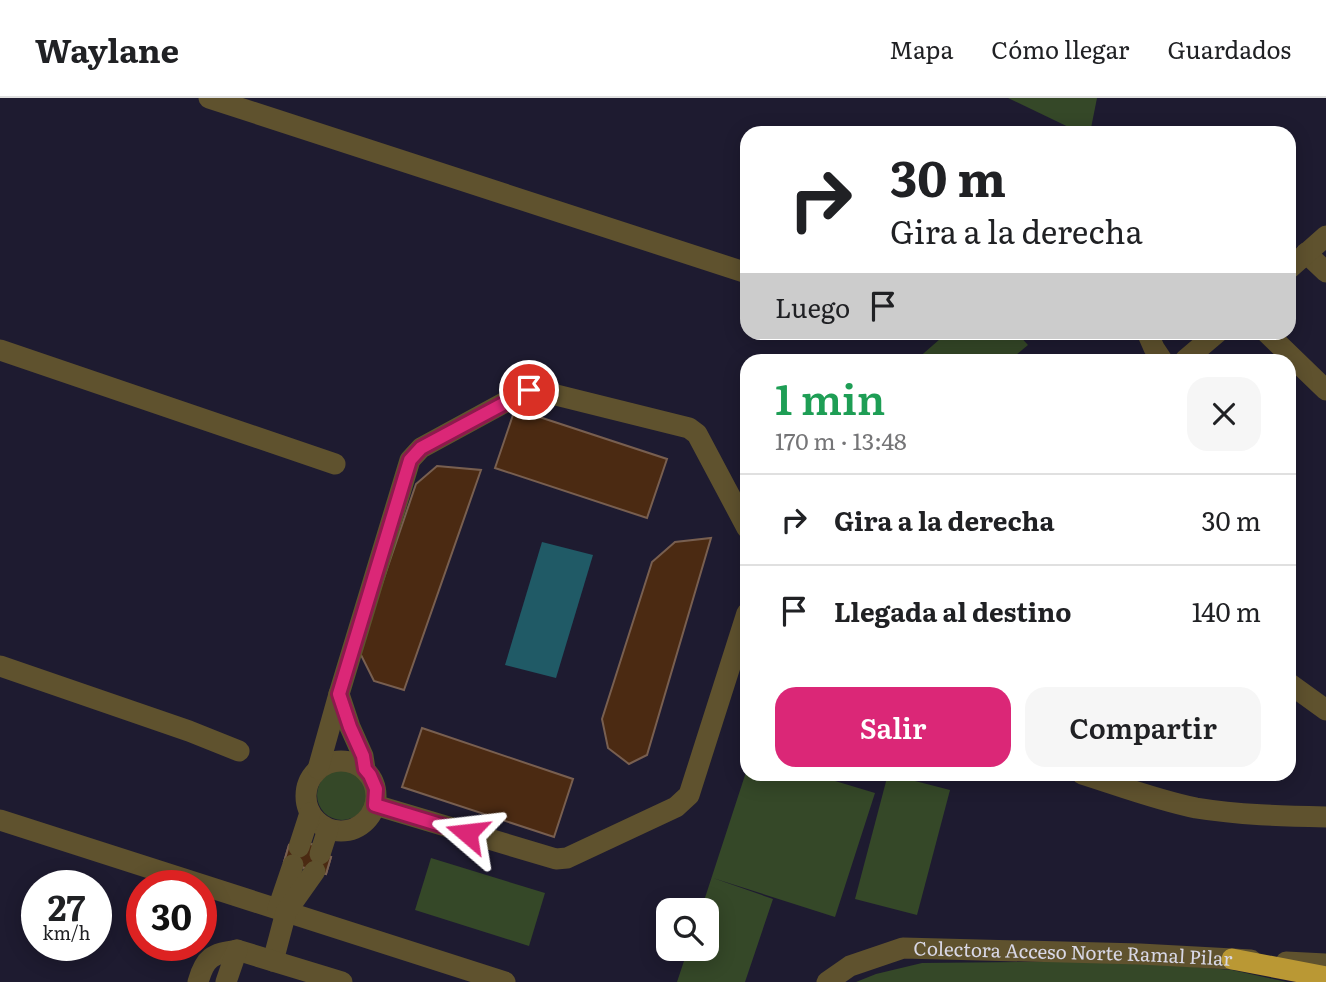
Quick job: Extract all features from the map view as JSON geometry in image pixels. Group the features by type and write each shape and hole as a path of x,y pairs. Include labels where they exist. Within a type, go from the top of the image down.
{"highway":[{"path":"1232,959 1326,977"}],"street":[{"path":"209,98 740,271"},
{"path":"1296,262 1326,236"},
{"path":"1306,253 1326,272"},
{"path":"1192,354 1209,340"},
{"path":"1274,340 1289,354"},
{"path":"0,351 335,464"},
{"path":"1296,361 1326,390"},
{"path":"318,769 410,460 421,448 520,394 529,390 540,391 689,428 697,434 740,515"},
{"path":"375,805 556,859 568,858 676,807 689,795 740,635"},
{"path":"0,666 239,751"},
{"path":"1296,688 1326,710"},
{"path":"339,694 363,756 365,769"},
{"path":"337,761 347,761 365,769 370,775 376,789 375,805 370,816 352,830 328,829 318,823 310,813 306,790 318,769 337,761"},
{"path":"1104,781 1164,800 1238,814 1326,817"},
{"path":"273,961 282,911 310,813"},
{"path":"0,820 505,982"},
{"path":"282,911 317,862 328,829"},
{"name":"Colectora Acceso Norte Ramal Pilar","path":"827,982 850,966 903,948 1140,954 1326,964"},
{"path":"226,982 237,950"},
{"path":"198,982 209,958 237,950 342,982"}],"shaded area":[{"path":"1008,98 1097,98 1091,126 1066,126"},
{"path":"939,340 1023,340 1028,345 1017,354 923,354"},
{"path":"542,542 593,555 556,678 505,665"},
{"path":"342,770 359,778 367,795 359,812 342,820 325,812 317,795 325,778"},
{"path":"743,781 835,781 875,793 835,917 713,878 773,899 745,982 677,982 684,961 719,961 719,898 705,898"},
{"path":"886,781 915,781 950,790 917,915 855,899"},
{"path":"431,858 545,893 529,946 415,910"},
{"path":"1119,961 1232,970 1287,982 856,982 876,974 922,963"}],"building":[{"path":"515,409 667,459 647,518 495,468"},
{"path":"437,466 481,470 404,690 374,681 359,651 416,484"},
{"path":"711,538 647,755 629,764 608,748 602,719 652,562 675,542"},
{"path":"422,728 573,779 554,837 402,787"},
{"path":"306,843 319,846 317,853 331,857 326,874 284,862 289,845 304,849"},
{"path":"306,843 319,846 317,853 331,857 326,874 284,862 289,845 304,849"}],"route":[{"path":"467,833 375,805 376,789 365,769 363,756 339,694 410,460 421,448 529,390"}]}
